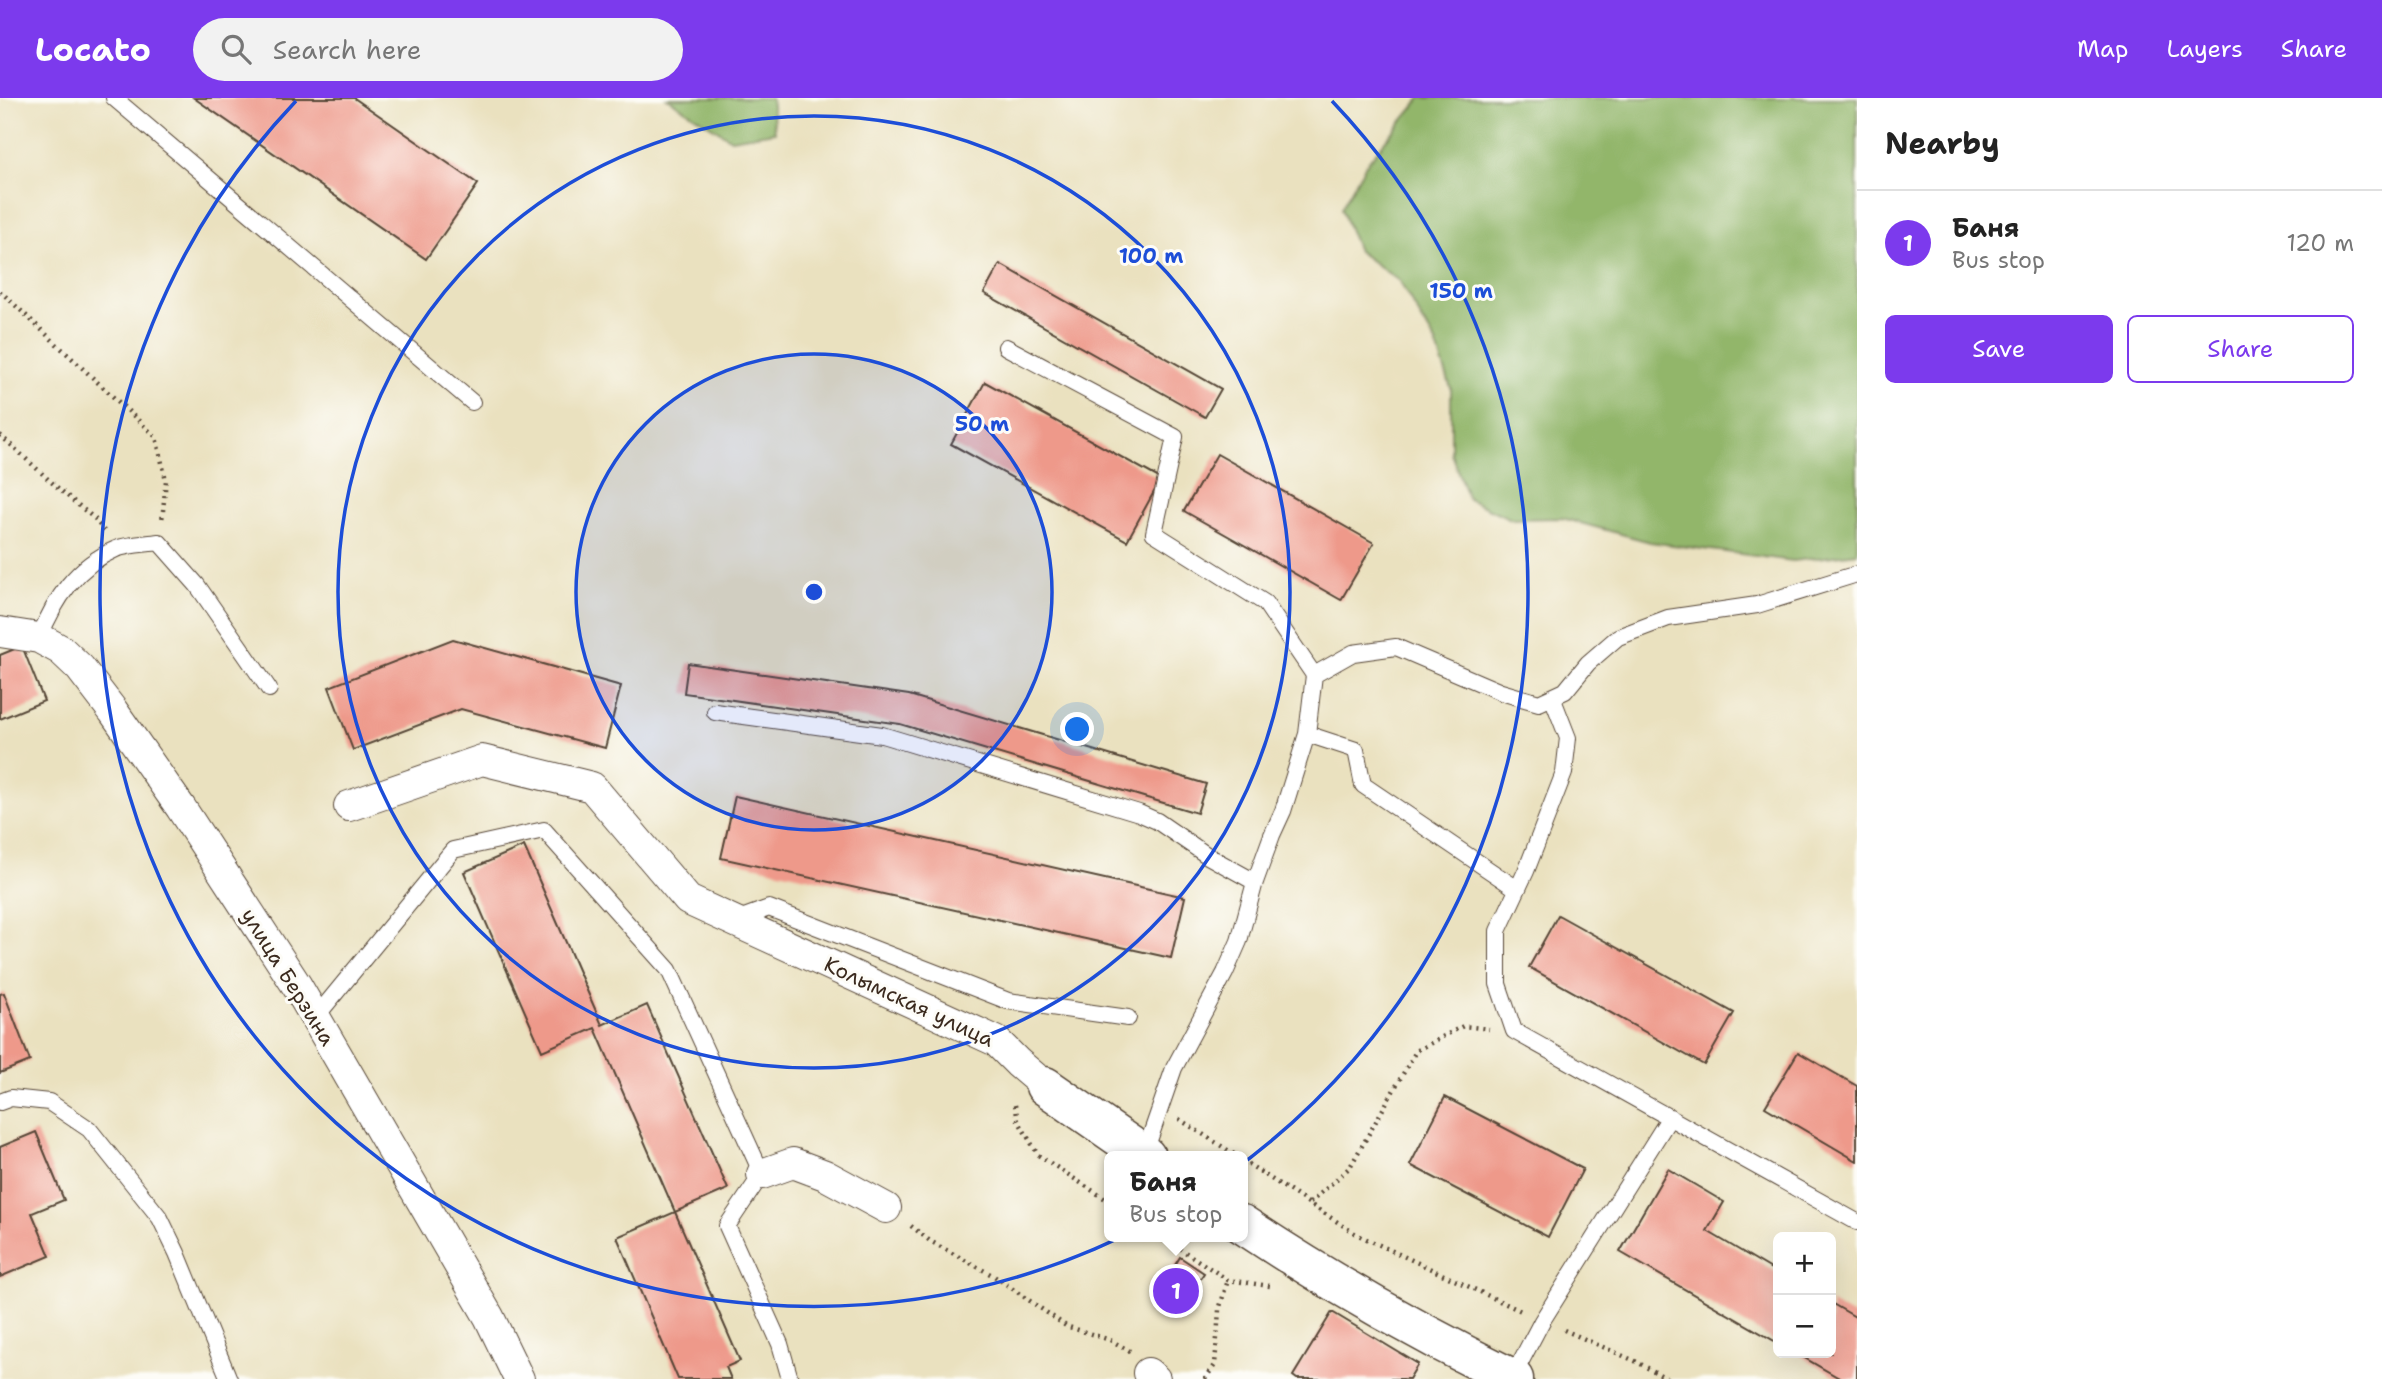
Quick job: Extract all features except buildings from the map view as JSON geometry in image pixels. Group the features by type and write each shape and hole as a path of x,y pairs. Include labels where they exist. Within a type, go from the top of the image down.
{"street":[{"name":"улица Берзина","path":"0,632 39,638 61,650 80,668 181,808 298,986 489,1317 519,1379"},
{"name":"Колымская улица","path":"349,806 482,760 592,788 688,901 996,1041 1018,1063 1030,1092 1136,1151"},
{"path":"762,1174 793,1163 825,1175 886,1208"},
{"path":"1248,1228 1425,1333 1513,1378"}],"lane":[{"path":"114,98 471,402"},
{"path":"1006,347 1175,437 1154,533 1265,603 1314,675 1307,734 1283,811 1255,882 1239,941 1225,973 1174,1068 1147,1151"},
{"path":"39,638 50,611 78,572 117,548 159,542 197,585 269,689"},
{"path":"1314,675 1353,653 1396,648 1501,692 1539,703 1565,691 1588,663 1618,637 1668,618 1757,605 1857,574"},
{"path":"1552,697 1568,738 1564,773 1498,931 1499,984 1514,1031 1857,1222"},
{"path":"715,712 881,736 1139,813 1157,821 1208,856 1255,882"},
{"path":"1307,734 1356,750 1363,785 1517,889"},
{"path":"316,1018 453,850 544,830 669,971 762,1174 727,1226 780,1345 790,1379"},
{"path":"734,921 769,908 1008,1001 1128,1018"},
{"path":"0,1102 11,1098 49,1101 89,1129 160,1218 229,1379"},
{"path":"1513,1378 1542,1321 1670,1117"}],"path":[{"path":"0,291 156,437 166,480 159,542"},
{"path":"0,435 95,519 117,548"},
{"path":"1310,1203 1350,1167 1416,1051 1463,1026 1514,1031"},
{"path":"1030,1092 1018,1119 1038,1155 1104,1198"},
{"path":"1162,1108 1229,1151"},
{"path":"1248,1164 1356,1234 1668,1379"},
{"path":"886,1208 930,1241 994,1276 1066,1326 1111,1340 1132,1352 1152,1376"},
{"path":"1205,1379 1215,1365 1219,1310 1228,1280"}],"green space":[{"path":"667,98 771,98 775,132 731,139"},
{"path":"1421,98 1857,98 1857,553 1793,561 1650,542 1562,518 1511,519 1468,499 1451,453 1451,388 1436,343 1399,281 1358,251 1341,208 1366,164"}],"place":[{"name":"Баня","path":"1176,1291"}]}
